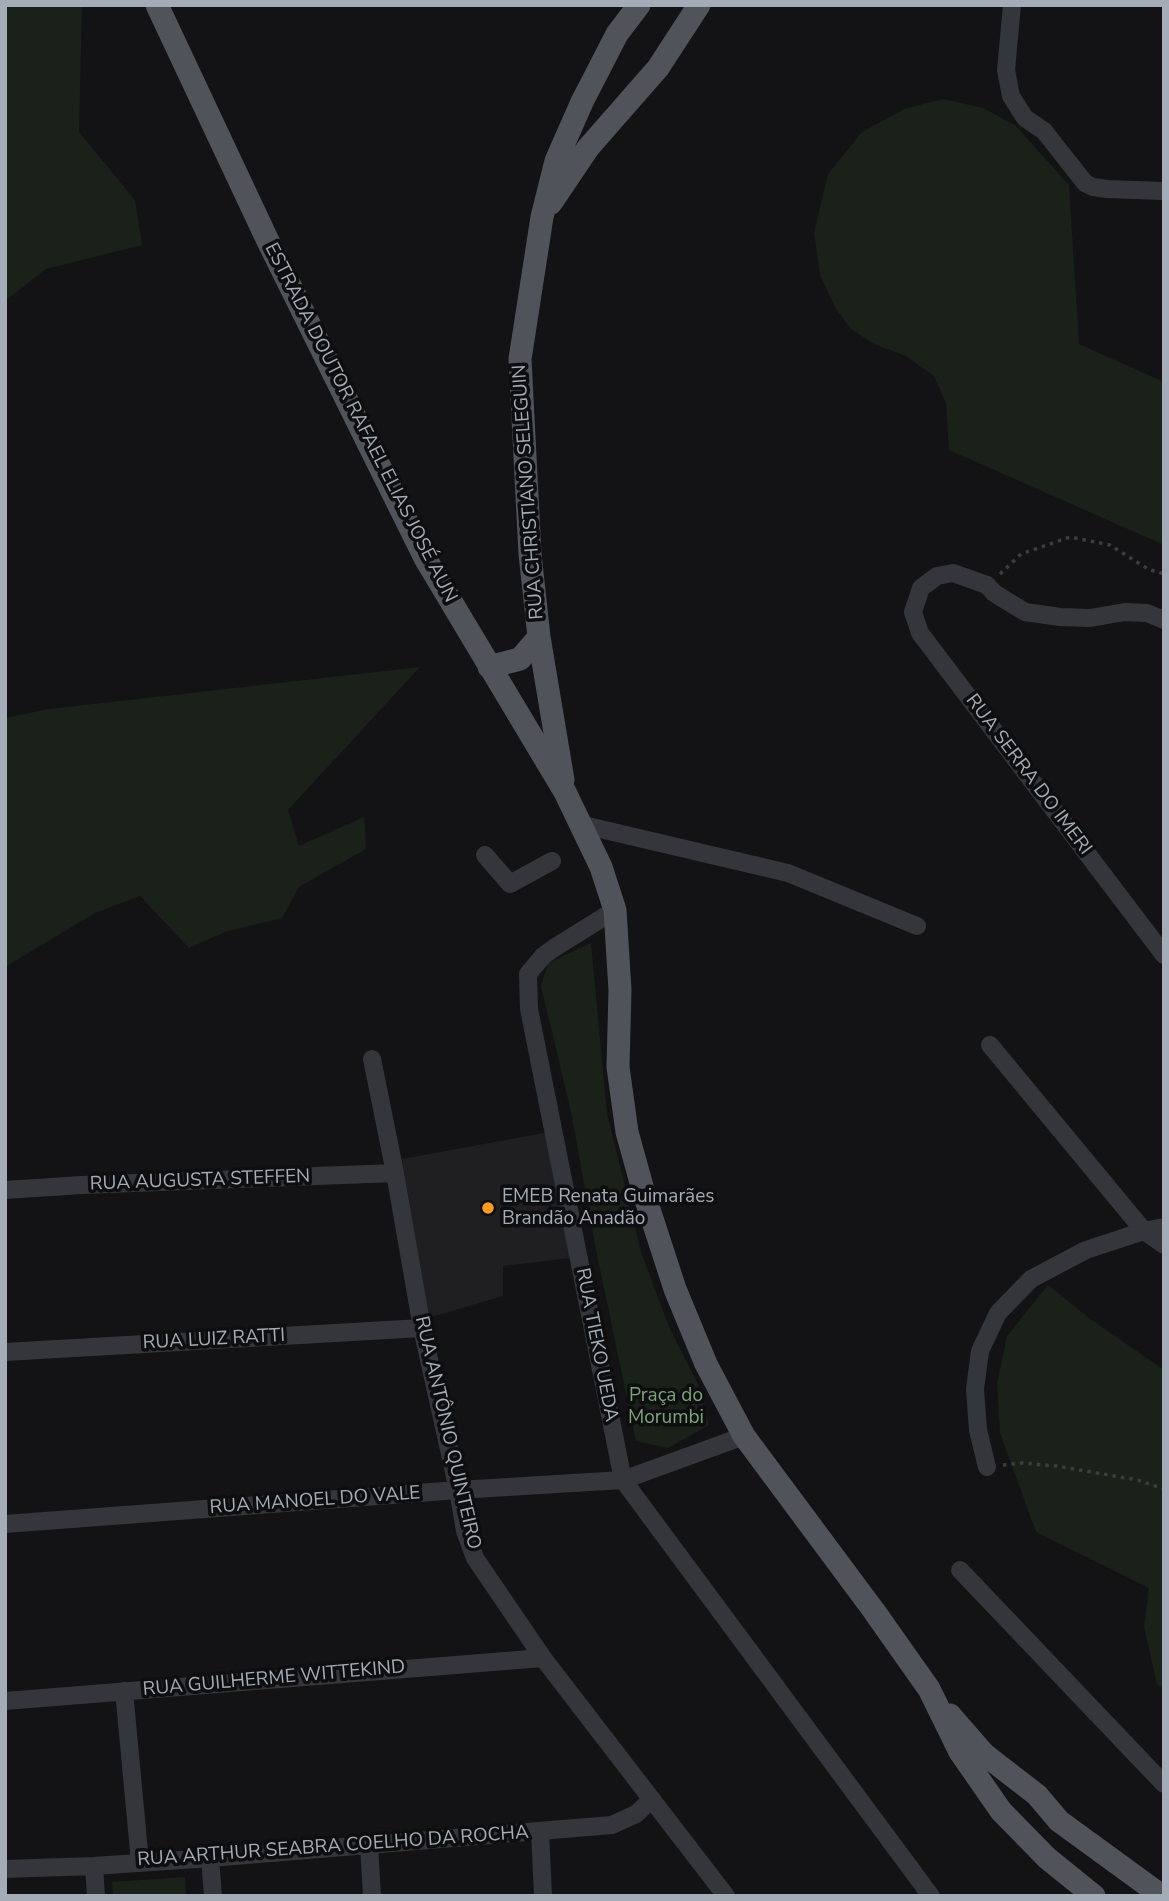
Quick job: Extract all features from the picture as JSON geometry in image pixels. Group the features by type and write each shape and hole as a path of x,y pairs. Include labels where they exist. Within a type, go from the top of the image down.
{"main road":[{"name":"ESTRADA DOUTOR RAFAEL ELIAS JOSÉ AUN","path":"157,5 267,239 425,558 565,792 601,867 615,910 620,990 618,1067 627,1132 675,1289 706,1364 744,1436 929,1689 960,1752 1001,1811 1047,1858 1094,1896"},
{"name":"RUA CHRISTIANO SELEGUIN","path":"565,792 539,637 530,554 520,359 542,218 556,161 582,102 617,34 639,5"},
{"path":"542,218 587,148 659,68 699,5"},
{"path":"489,667 520,659 539,637"},
{"path":"929,1689 984,1754 1037,1795 1059,1821 1162,1896"}],"street":[{"path":"1012,5 1006,70 1011,96 1025,118 1044,131 1085,183 1107,190 1164,191"},
{"name":"RUA SERRA DO IMERI","path":"987,585 953,573 937,576 921,588 913,612 920,633 1164,955"},
{"path":"987,585 994,593 1025,612 1090,618 1125,612 1147,613 1164,620"},
{"path":"579,824 788,873 917,926"},
{"path":"485,855 510,884 552,861"},
{"name":"RUA TIEKO UEDA","path":"615,910 543,956 528,974 529,1009 623,1480 931,1896"},
{"path":"990,1045 1144,1231 1164,1245"},
{"name":"RUA ANTÔNIO QUINTEIRO","path":"372,1059 422,1328 465,1531 475,1558 542,1658 726,1896"},
{"name":"RUA AUGUSTA STEFFEN","path":"5,1190 395,1173"},
{"path":"987,1467 978,1430 975,1389 980,1351 998,1313 1031,1279 1086,1250 1164,1227"},
{"name":"RUA LUIZ RATTI","path":"5,1353 422,1328"},
{"name":"RUA MANOEL DO VALE","path":"5,1524 623,1480 744,1436"},
{"path":"960,1570 1164,1784"},
{"name":"RUA GUILHERME WITTEKIND","path":"5,1700 542,1658"},
{"path":"124,1691 140,1862"},
{"name":"RUA ARTHUR SEABRA COELHO DA ROCHA","path":"5,1869 210,1858 612,1825 636,1814 652,1799"},
{"path":"540,1830 543,1896"},
{"path":"369,1845 372,1896"},
{"path":"210,1858 213,1896"},
{"path":"94,1866 96,1896"}],"path":[{"path":"987,585 1021,554 1070,537 1110,545 1148,569 1164,573"},
{"path":"987,1467 1021,1463 1056,1465 1138,1480 1164,1489"}],"shaded area":[{"name":"EMEB Renata Guimarães Brandão Anadão","path":"549,1132 579,1257 503,1266 503,1296 428,1318 402,1159"}],"green space":[{"path":"5,5 82,5 79,132 135,200 142,245 46,269 5,301"},
{"path":"943,99 983,108 1015,125 1069,185 1079,344 1164,382 1164,545 949,450 946,403 934,376 906,356 874,344 851,329 836,309 820,275 814,232 828,174 862,132 904,109"},
{"path":"420,667 288,810 299,846 364,817 366,849 299,887 282,918 225,932 189,948 140,896 95,913 5,967 5,718 49,709"},
{"name":"Praça do Morumbi","path":"591,943 607,1114 641,1252 669,1327 697,1382 709,1425 668,1448 636,1441 596,1250 571,1112 541,986 548,963"},
{"path":"1048,1285 1089,1318 1164,1370 1164,1690 1157,1684 1144,1627 1149,1588 1036,1532 1000,1433 997,1383 1007,1336"},
{"path":"185,1877 186,1896 113,1896 112,1882"}],"place":[{"name":"EMEB Renata Guimarães Brandão Anadão","path":"488,1208"}]}
